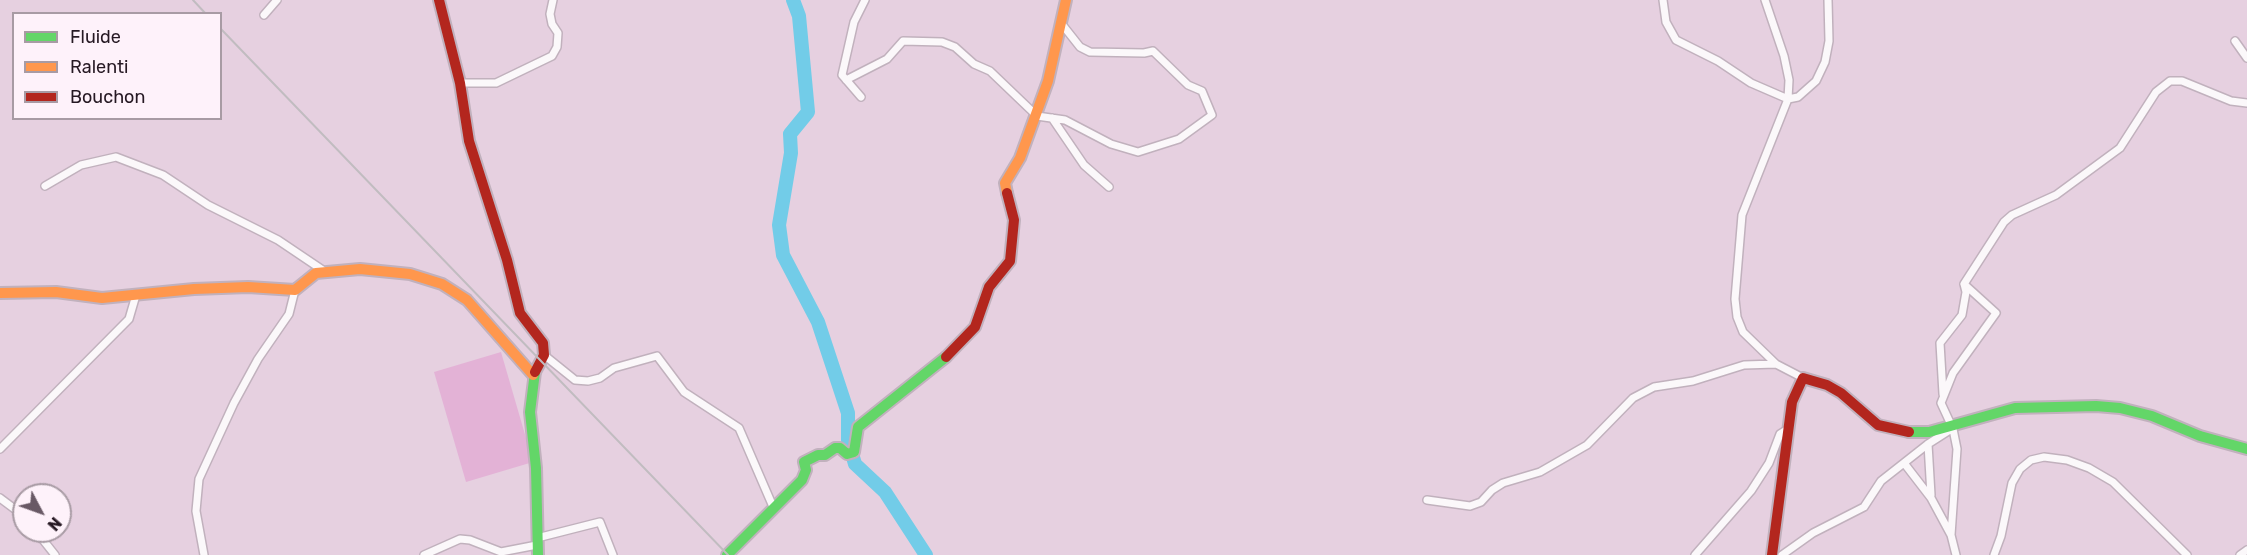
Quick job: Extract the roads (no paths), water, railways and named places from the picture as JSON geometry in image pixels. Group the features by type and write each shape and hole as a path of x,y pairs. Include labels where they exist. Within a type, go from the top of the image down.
{"street":[{"path":"264,15 277,0"},
{"path":"439,0 460,83 469,141 507,260 520,313 543,343 544,355 533,375 530,412 536,468 537,546"},
{"path":"460,83 496,83 552,56 557,47 558,33 552,24 550,14 553,0"},
{"path":"861,97 842,75 854,22 865,0"},
{"path":"727,555 802,480 806,470 804,462 818,455 825,455 835,448 851,453 858,427 958,347 975,327 989,287 1010,261 1014,220 1005,183 1020,158 1037,116 1066,0"},
{"path":"1664,0 1666,22 1676,40 1718,61 1751,84 1788,99 1798,97 1816,81 1825,62 1829,41 1828,0"},
{"path":"1765,0 1784,56 1789,80 1788,99 1742,215 1735,299 1737,317 1743,332 1776,364 1841,393 1865,416 1891,430 1913,433 1929,432 2015,408 2052,405 2120,408 2152,416 2200,436 2247,449"},
{"path":"846,80 887,59 903,41 942,42 955,47 974,64 990,71 1037,116 1065,120 1111,144 1138,152 1179,140 1212,115 1202,92 1188,85 1154,51 1144,53 1090,52 1080,47 1061,23"},
{"path":"2235,41 2247,57"},
{"path":"1943,394 1940,343 1962,315 1966,292 1964,284 2004,222 2012,215 2056,195 2120,148 2156,92 2170,81 2182,81 2231,101 2247,103"},
{"path":"1052,118 1084,165 1109,187"},
{"path":"45,186 81,165 116,157 163,175 208,205 278,240 325,272"},
{"path":"204,555 196,511 199,479 234,403 258,359 289,314 295,290 316,273 360,269 410,274 442,284 467,300 533,375"},
{"path":"1951,535 1957,464 1951,426 1941,403 1943,394 1959,364 1995,317 1994,309 1964,284"},
{"path":"0,292 56,292 102,298 248,287 295,290"},
{"path":"0,448 129,319 136,295"},
{"path":"544,355 575,380 588,381 600,378 614,368 657,356 684,392 739,428 774,509"},
{"path":"1427,500 1470,506 1481,502 1498,486 1540,472 1587,445 1633,398 1654,387 1693,381 1743,365 1776,364"},
{"path":"1772,555 1792,402 1803,378"},
{"path":"1782,555 1813,533 1864,507 1881,480 1951,426"},
{"path":"1695,555 1751,491 1769,463 1780,434 1788,429"},
{"path":"1928,444 1931,498"},
{"path":"1994,555 2001,536 2012,483 2020,469 2031,460 2044,457 2067,460 2089,468 2113,482 2187,555"},
{"path":"1904,463 1931,498 1951,535 1956,555"},
{"path":"424,555 460,539 470,540 501,552 537,546 600,522 614,555"},
{"path":"46,543 55,555"},
{"path":"2240,555 2247,550"}],"waterway":[{"path":"793,0 799,16 808,112 790,134 791,153 779,225 783,255 818,322 848,413 848,440 855,464 885,492 926,555"}],"railway":[{"path":"193,0 204,12"},
{"path":"222,30 728,555"}]}
